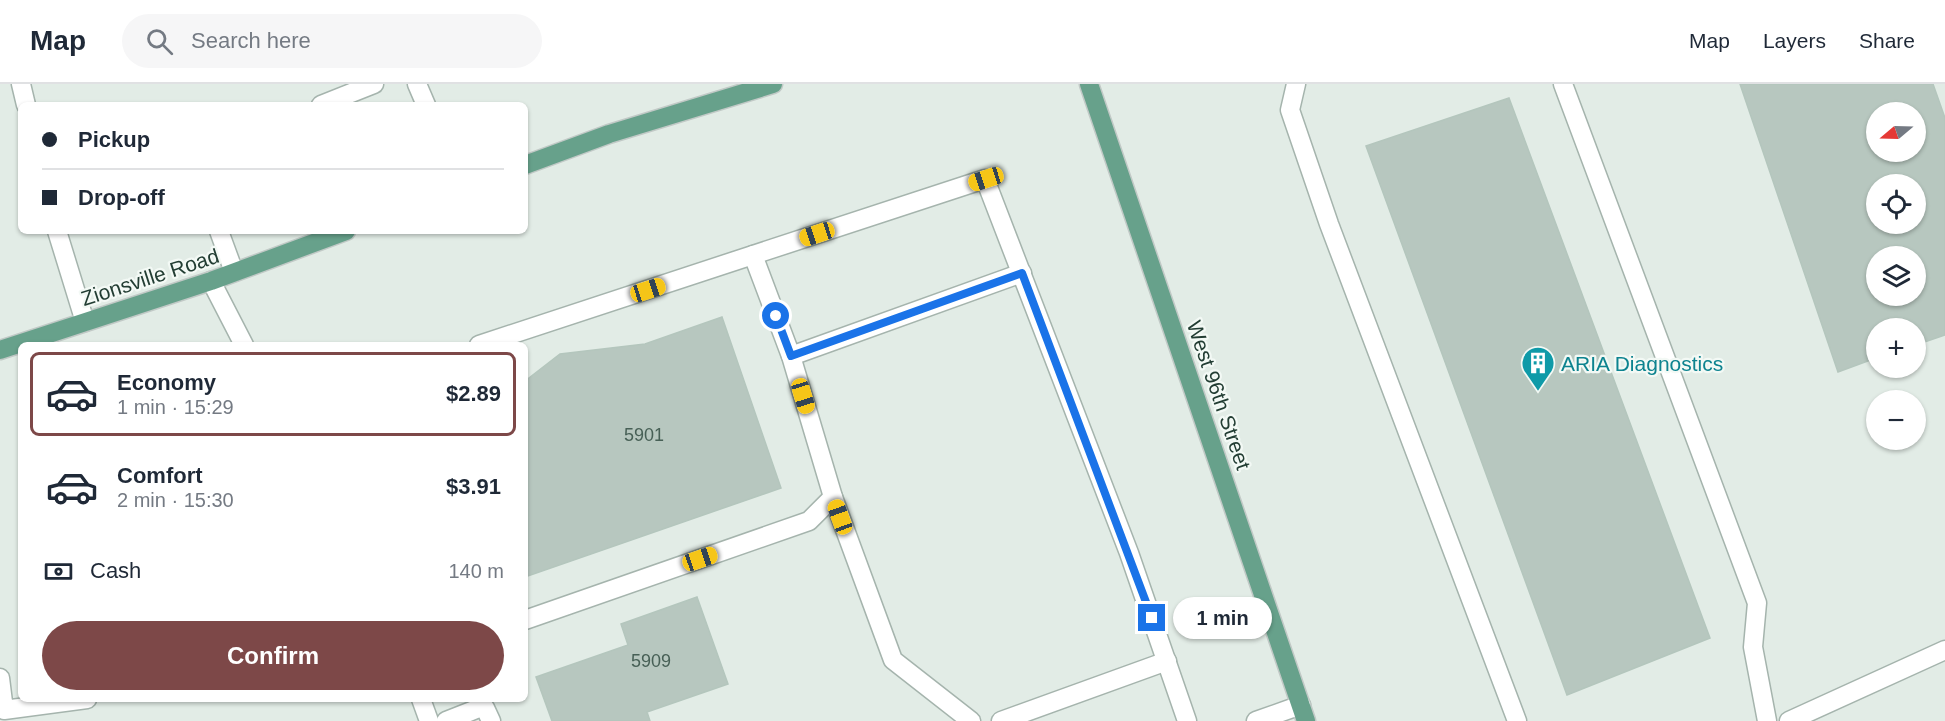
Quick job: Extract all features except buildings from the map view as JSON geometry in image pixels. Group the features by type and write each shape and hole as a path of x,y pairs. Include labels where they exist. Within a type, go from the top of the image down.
{"main road":[{"path":"528,164 609,134 773,84"},
{"name":"West 96th Street","path":"1089,84 1303,713"},
{"name":"Zionsville Road","path":"24,342 211,281 338,234"},
{"name":"Zionsville Road","path":"0,350 18,344"}],"street":[{"path":"21,84 25,102"},
{"path":"329,102 374,84"},
{"path":"417,84 425,102"},
{"path":"1296,84 1290,110 1329,224 1517,721"},
{"path":"1563,84 1757,603 1753,647 1767,721"},
{"path":"488,342 986,179 1125,542 1187,721"},
{"path":"58,234 85,322"},
{"path":"220,234 234,272"},
{"path":"753,255 791,356 832,497 893,660 971,721"},
{"path":"791,356 1022,273"},
{"path":"211,281 242,342"},
{"path":"528,619 809,521 832,497"},
{"path":"1789,721 1945,650"},
{"path":"1001,721 1167,661"},
{"path":"0,678 4,710 64,702"},
{"path":"422,702 429,721"},
{"path":"446,721 479,708 485,708 491,721"},
{"path":"1256,721 1303,713"}],"place":[{"name":"ARIA Diagnostics","path":"1538,392"}],"route":[{"path":"776,316 791,356 1022,273 1152,618"}]}
